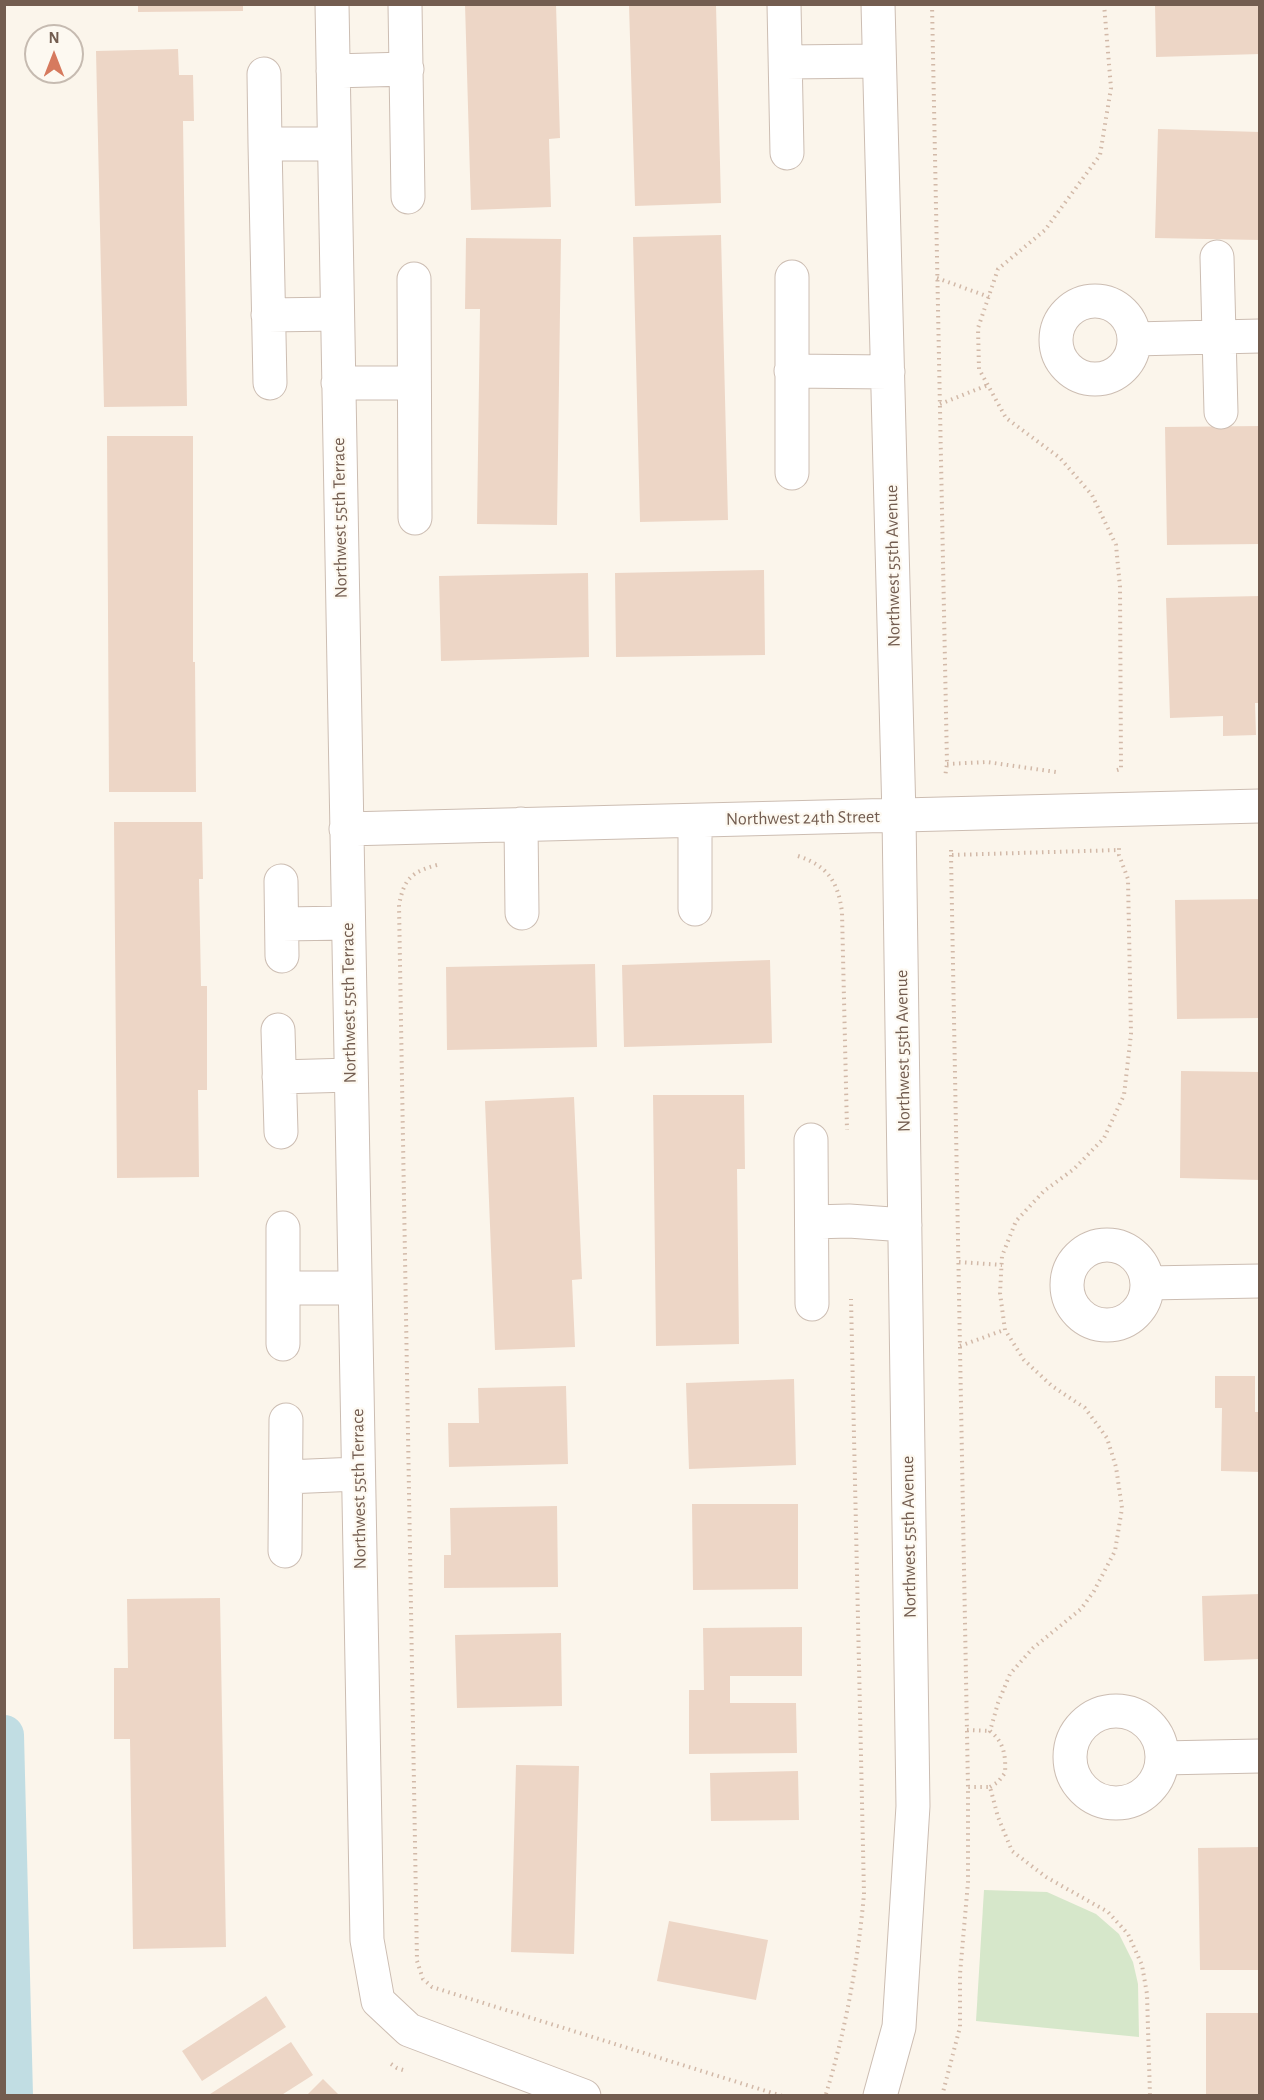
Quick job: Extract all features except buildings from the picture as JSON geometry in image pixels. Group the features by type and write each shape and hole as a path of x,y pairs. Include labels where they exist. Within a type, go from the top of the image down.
{"street":[{"name":"Northwest 55th Terrace","path":"332,4 367,1940 378,2001 409,2030 584,2096"},
{"path":"405,4 408,197"},
{"path":"784,4 787,153"},
{"name":"Northwest 55th Avenue","path":"878,4 899,816 913,1806 899,2027 880,2096"},
{"path":"786,62 879,62"},
{"path":"333,71 407,69"},
{"path":"264,74 270,383"},
{"path":"265,144 334,144"},
{"path":"1217,256 1221,412"},
{"path":"792,277 792,472"},
{"path":"414,279 415,518"},
{"path":"268,315 337,314"},
{"path":"1134,339 1260,336"},
{"path":"791,371 888,372"},
{"path":"338,383 414,383"},
{"name":"Northwest 24th Street","path":"346,829 1260,806"},
{"path":"695,820 695,909"},
{"path":"521,824 522,913"},
{"path":"280,881 282,940 348,923"},
{"path":"278,1030 280,1132"},
{"path":"279,1077 351,1075"},
{"path":"811,1140 812,1304"},
{"path":"812,1222 849,1221 905,1225"},
{"path":"283,1228 283,1344"},
{"path":"1147,1283 1260,1281"},
{"path":"283,1288 355,1288"},
{"path":"285,1551 286,1420"},
{"path":"286,1477 358,1474"},
{"path":"1162,1758 1260,1756"}],"path":[{"path":"932,4 946,764 944,781"},
{"path":"990,1731 1010,1674 1033,1648 1081,1609 1094,1591 1114,1551 1122,1508 1116,1467 1107,1438 1085,1408 1052,1386 1024,1360 1005,1330 1000,1293 1002,1256 1016,1221 1044,1191 1074,1168 1104,1138 1124,1095 1131,1034 1128,879 1119,855 1121,810 1120,587 1116,545 1092,495 1060,458 1006,418 979,369 978,328 998,269 1045,230 1100,155 1111,88 1104,4"},
{"path":"937,278 988,297"},
{"path":"940,404 988,385"},
{"path":"946,764 987,762 1040,771 1062,772"},
{"path":"1112,771 1121,769"},
{"path":"942,2096 960,2027 960,1974 968,1882 951,855"},
{"path":"796,856 813,861 826,872 839,890 842,912 848,1139"},
{"path":"441,864 422,869 411,876 402,887 399,905 417,1961 423,1978 432,1987 783,2096"},
{"path":"959,1262 1002,1265"},
{"path":"833,2096 825,2095 837,2059 852,1986 864,1894 851,1291"},
{"path":"960,1346 1005,1330"},
{"path":"967,1730 990,1731 998,1737 1003,1746 1005,1762 1005,1773 990,1787 968,1787"},
{"path":"990,1787 998,1817 1012,1851 1046,1877 1108,1912 1128,1934 1142,1965 1147,1994 1150,2096"}],"green space":[{"path":"984,1890 1047,1892 1096,1914 1119,1934 1133,1962 1138,1984 1139,2037 976,2021"}],"waterway":[{"path":"4,1735 13,2096"}]}
